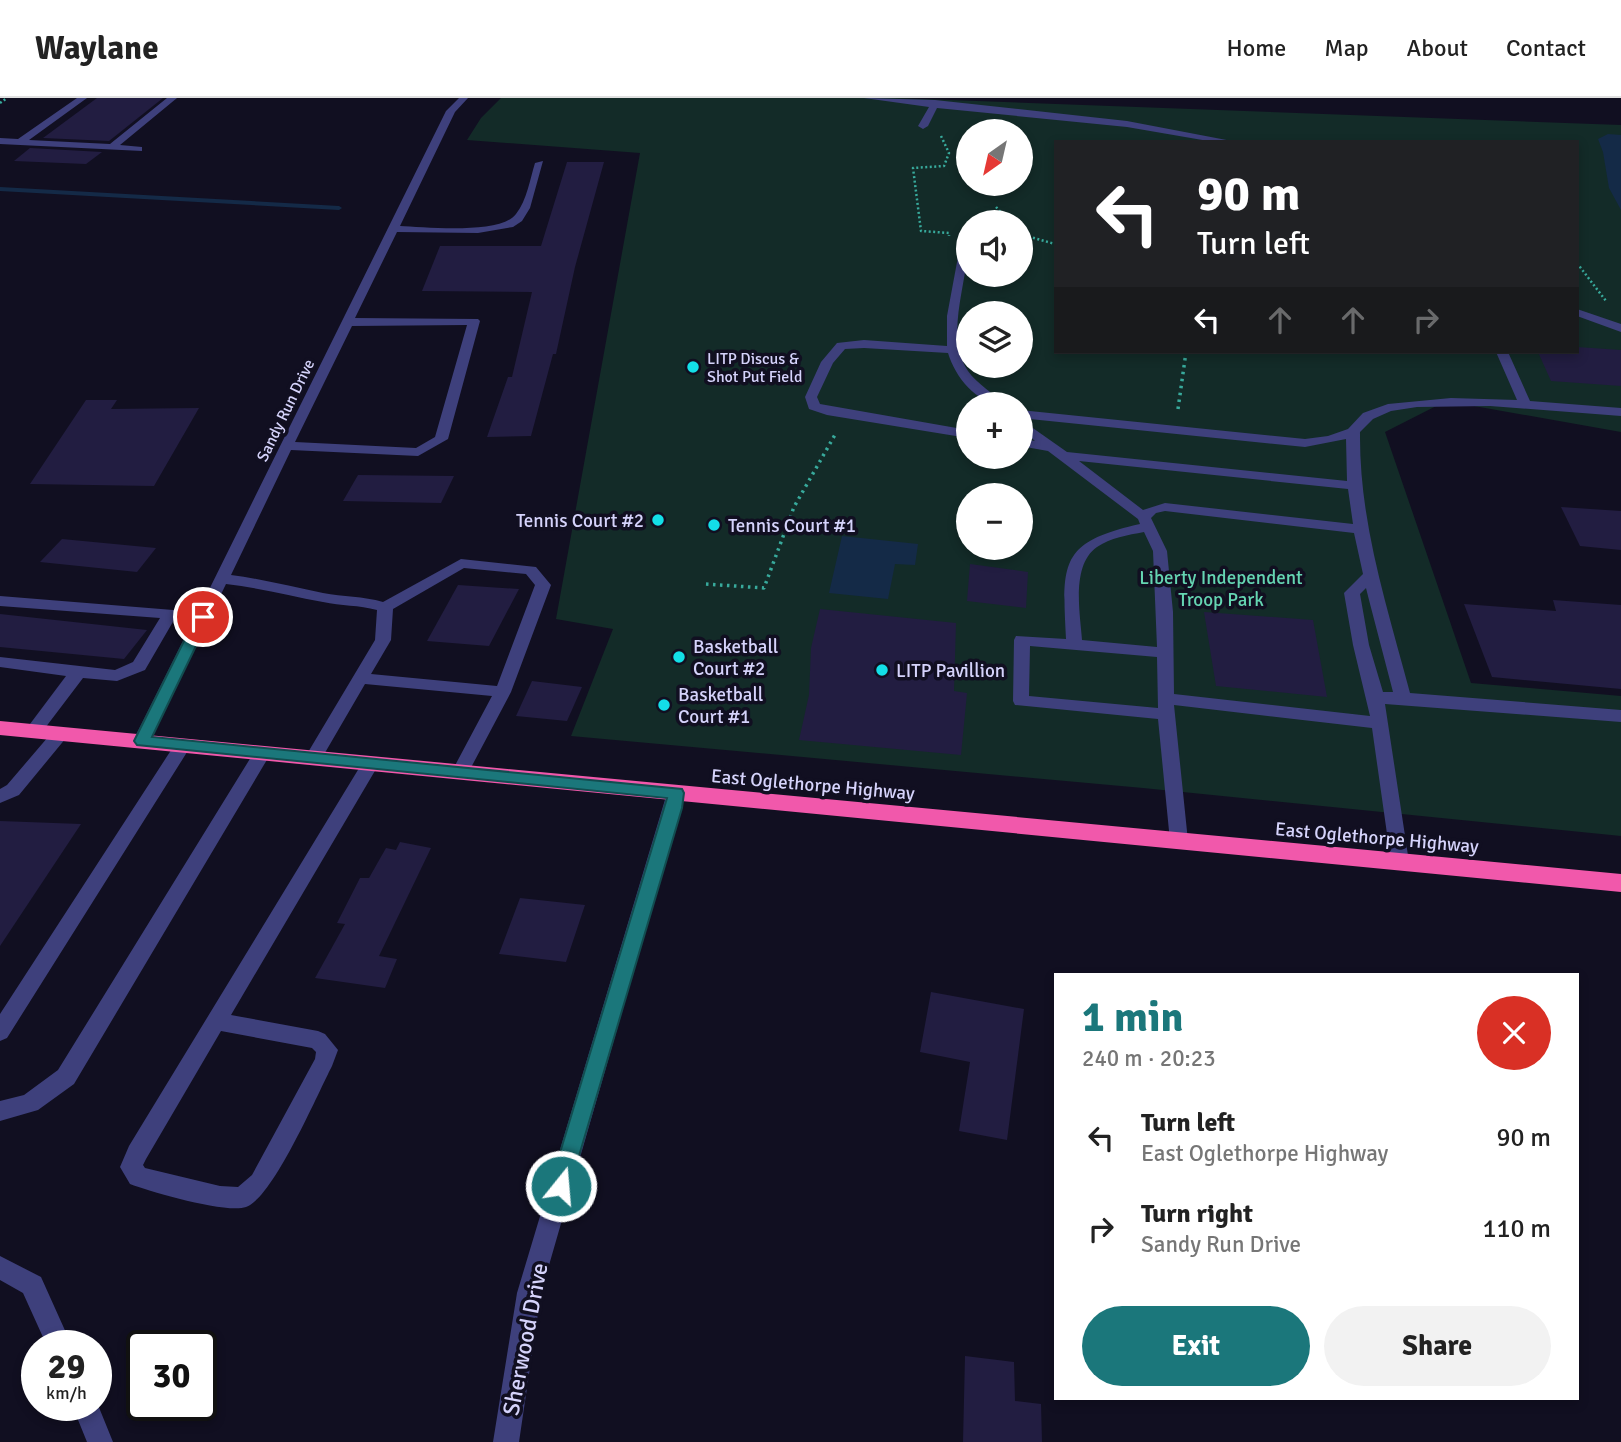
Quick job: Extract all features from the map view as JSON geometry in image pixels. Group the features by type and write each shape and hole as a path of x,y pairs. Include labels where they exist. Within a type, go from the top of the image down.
{"highway":[{"name":"East Oglethorpe Highway","path":"0,728 1621,883"}],"street":[{"path":"20,142 83,98"},
{"path":"111,148 173,98"},
{"name":"Sandy Run Drive","path":"142,741 451,111 464,98"},
{"path":"868,98 1128,124 1220,140"},
{"path":"923,125 935,103"},
{"path":"0,141 139,149"},
{"path":"393,229 456,231 508,227 519,218 540,163"},
{"path":"958,287 954,350 963,372 980,392"},
{"path":"1579,313 1621,328"},
{"path":"286,446 418,452 441,439 474,321 348,321"},
{"path":"954,350 864,344 841,346 827,362 811,397 814,406 849,415 956,432"},
{"path":"1503,354 1526,406"},
{"path":"1033,415 1305,443 1330,440 1353,432 1368,415 1412,402 1446,401 1621,412"},
{"path":"1353,432 1350,461 1361,529 1403,698"},
{"path":"1033,433 1146,522 1160,551 1166,706 1179,841"},
{"path":"1033,445 1058,451 1355,486"},
{"path":"1074,645 1074,574 1079,554 1096,541 1146,522 1151,510 1165,507 1361,529"},
{"path":"221,579 268,584 325,598 363,601 385,607 461,562 531,570 543,584 503,692 460,773"},
{"path":"1372,575 1352,593 1361,645 1381,723 1400,862"},
{"path":"0,601 203,617"},
{"path":"313,759 383,640 385,607"},
{"path":"0,662 117,676 138,666 170,614"},
{"path":"1165,653 1022,640 1021,701 1166,706 1381,723"},
{"path":"33,732 79,672"},
{"path":"361,678 503,692"},
{"path":"1376,698 1621,716"},
{"path":"0,797 13,790 60,734"},
{"path":"0,1032 183,745"},
{"path":"0,1111 30,1103 66,1077 262,753"},
{"path":"217,1021 318,1040 327,1049 325,1060 260,1182 243,1198 220,1197 138,1177 131,1167 217,1021 370,764"},
{"name":"Sherwood Drive","path":"506,1442 529,1293 674,808 676,793"},
{"path":"0,1267 32,1285 53,1330"},
{"path":"91,1421 100,1442"}],"path":[{"path":"0,103 7,98"},
{"path":"942,133 942,141 949,153 944,166 913,168 921,230 950,233 947,246"},
{"path":"996,207 999,210"},
{"path":"1033,237 1054,243"},
{"path":"1579,266 1587,280 1611,307"},
{"path":"1179,431 1178,406 1186,354"},
{"path":"706,584 764,588 794,506 815,466 849,415"}],"green space":[{"name":"Liberty Independent Troop Park","path":"501,98 895,98 1621,125 1621,432 1446,401 1385,432 1471,683 1621,696 1621,836 1143,788 571,736 613,629 556,619 640,153 467,140 481,118"}],"water":[{"path":"1608,134 1621,135 1621,210 1609,188 1598,139"},
{"path":"842,536 918,544 915,565 895,564 888,599 829,593"}],"building":[{"path":"97,98 163,98 109,141 43,138"},
{"path":"30,148 102,152 86,164 14,161"},
{"path":"567,162 604,162 575,267 556,354 553,354 531,436 487,437 508,377 512,377 532,292 422,291 440,246 541,246"},
{"path":"1579,347 1621,350 1621,386 1551,381 1539,354 1579,354"},
{"path":"86,400 117,400 111,409 199,408 154,486 30,484"},
{"path":"358,475 454,476 441,503 343,501"},
{"path":"1561,507 1621,511 1621,550 1580,546"},
{"path":"62,539 156,548 137,572 40,562"},
{"path":"970,564 1028,572 1026,608 967,601"},
{"path":"458,585 519,589 489,646 427,641"},
{"path":"1553,600 1621,605 1621,689 1492,677 1464,604 1556,611"},
{"name":"LITP Pavillion","path":"820,609 956,623 954,691 967,693 961,755 799,740 809,695 811,648"},
{"path":"1204,612 1313,620 1327,697 1216,686"},
{"path":"0,614 147,630 124,659 0,647"},
{"path":"532,681 582,687 567,721 516,716"},
{"path":"0,821 81,824 0,946"},
{"path":"400,842 431,848 379,956 397,959 385,988 315,978 345,924 337,923 360,878 369,878 386,848 396,850"},
{"path":"520,898 585,905 566,962 499,954"},
{"path":"931,992 1024,1009 1007,1140 959,1131 970,1062 920,1052"},
{"path":"965,1356 1014,1362 1015,1401 1041,1404 1042,1442 963,1442"}],"waterway":[{"path":"0,189 339,208"}],"place":[{"name":"LITP Discus & Shot Put Field","path":"693,367"},
{"name":"Tennis Court #2","path":"658,520"},
{"name":"Tennis Court #1","path":"714,525"},
{"name":"Basketball Court #2","path":"679,657"},
{"name":"LITP Pavillion","path":"882,670"},
{"name":"Basketball Court #1","path":"664,705"}],"route":[{"path":"203,617 142,741 676,793 674,808 561,1186"}]}
